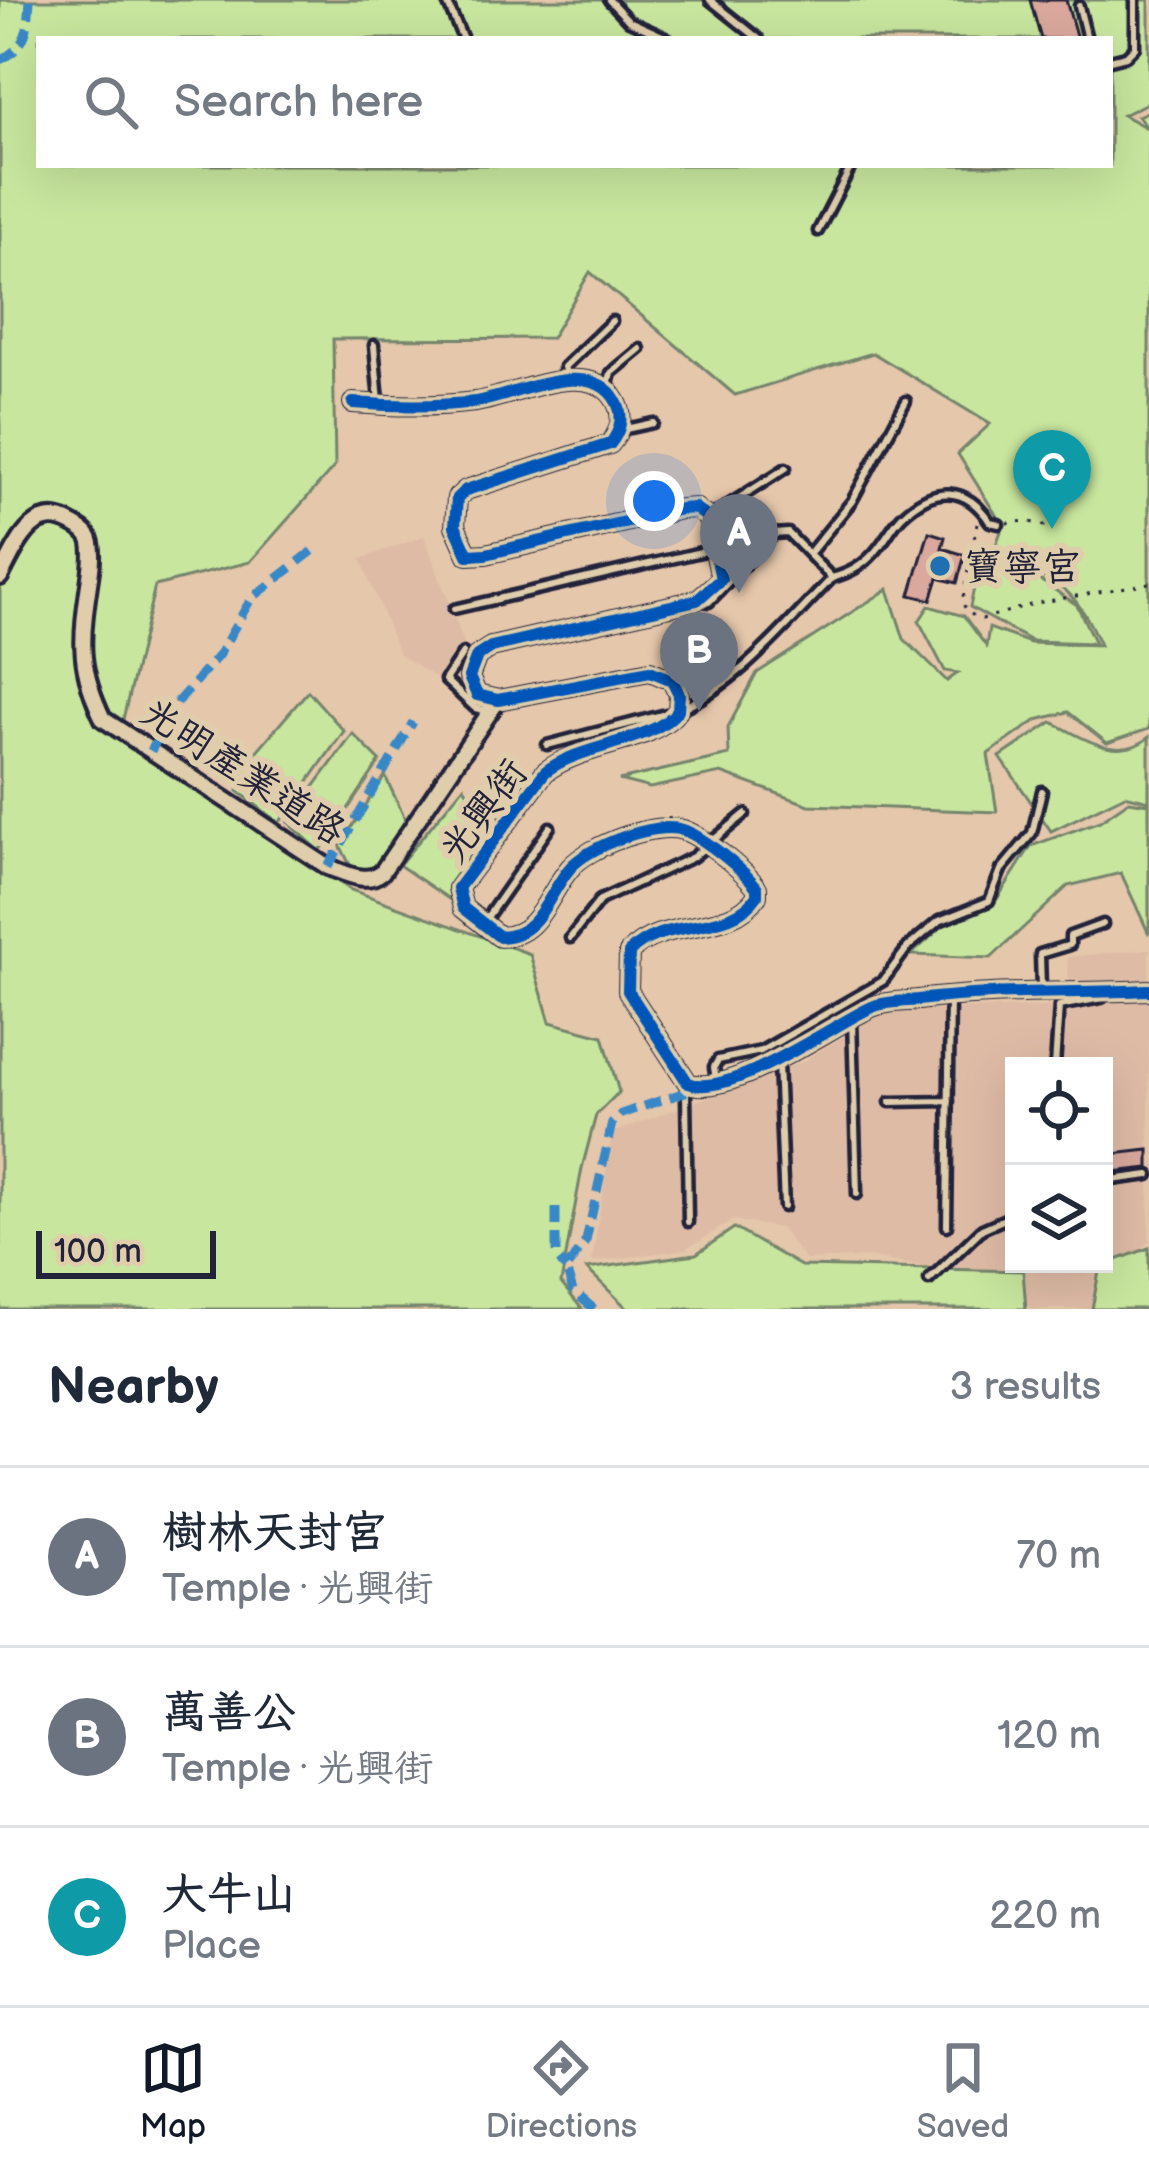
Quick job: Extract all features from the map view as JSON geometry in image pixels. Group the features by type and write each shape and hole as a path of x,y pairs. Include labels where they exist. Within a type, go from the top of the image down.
{"street":[{"path":"353,403 477,402 577,378 607,388 618,404 618,430 610,444 466,490 457,498 453,516 464,551 486,554 695,508 708,518 721,579 697,600"},
{"name":"光明產業道路","path":"0,578 24,532 34,524 66,520 86,532 91,565 81,656 88,688 103,719 328,867 362,878 382,872 496,706"},
{"name":"光興街","path":"697,600 482,651 470,677 472,688 496,706 650,671 672,680 679,694 678,710 655,728 564,757 545,772 458,888 463,908 500,937 518,937 530,927 572,864 613,841 662,827 686,830 710,848 757,888 751,907 733,916 652,934 629,953 627,972 628,991 680,1076 700,1088 717,1083"},
{"path":"717,1083 778,1060 876,1005 950,996 1144,990"}],"lane":[{"path":"446,0 462,36"},
{"path":"609,0 629,21 662,36"},
{"path":"710,0 754,36"},
{"path":"1113,59 1135,47 1135,0"},
{"path":"1079,6 1086,36"},
{"path":"818,232 850,168"},
{"path":"568,380 564,367 572,356 612,320"},
{"path":"374,345 379,405"},
{"path":"607,388 611,373 640,349"},
{"path":"809,554 852,501 906,401"},
{"path":"618,430 653,423"},
{"path":"708,518 786,468"},
{"path":"547,745 678,710 704,698 738,673 832,578 854,571 874,554 902,516 920,503 954,492 979,505 990,522 999,524"},
{"path":"697,600 710,602 775,534 788,533 832,578"},
{"path":"454,609 715,548"},
{"path":"463,653 445,680 475,708 496,706"},
{"path":"717,1083 714,1067 718,1060 761,1052 883,981 908,947 939,921 989,902 1000,870 1032,833 1042,791"},
{"path":"570,938 600,900 710,848 745,814"},
{"path":"482,923 550,827"},
{"path":"1041,992 1040,954 1070,945 1070,936 1103,924"},
{"path":"1055,1057 1059,1006 1144,990"},
{"path":"947,1226 950,996"},
{"path":"852,1019 857,1194"},
{"path":"778,1060 784,1208"},
{"path":"686,1094 688,1222"},
{"path":"890,1102 949,1101"},
{"path":"1113,1180 1149,1175"},
{"path":"929,1280 982,1229 1005,1219"}],"path":[{"path":"979,505 962,602 968,614 982,619 1037,603 1149,583"},
{"path":"999,524 1026,520 1045,526 1055,521"}],"shaded area":[{"path":"424,536 464,643 439,680 399,654 361,559"},
{"path":"1149,949 1149,1241 1096,1297 1094,1309 1030,1309 1018,1285 869,1257 806,1260 780,1228 734,1220 685,1249 592,1262 612,1133 802,1062 883,1011 1071,1006 1067,957"}],"green space":[{"path":"0,0 1149,0 1149,102 1123,115 1147,128 1138,116 1149,111 1149,729 1107,743 1068,712 1037,720 988,754 997,812 809,805 721,773 650,788 619,780 729,755 728,727 757,673 888,589 904,639 947,681 958,673 945,671 919,621 929,606 964,616 986,646 989,628 1030,643 1100,645 1086,617 1070,594 1033,574 1016,570 1077,605 1095,643 1031,641 970,607 980,559 990,561 1003,526 958,454 990,424 873,353 735,395 590,272 551,338 333,339 335,466 250,562 155,586 118,740 351,890 530,954 550,1022 603,1036 619,1092 596,1115 561,1283 582,1309 0,1309"},
{"path":"308,691 344,731 279,823 238,791 250,759"},
{"path":"1052,722 1113,748 1137,745 1149,737 1149,801 1125,795 1051,831 1000,757"},
{"path":"353,734 380,761 320,851 288,822"},
{"path":"385,776 408,825 373,874 351,867 340,845"},
{"path":"464,786 489,829 449,899 399,865"},
{"path":"1129,801 1149,804 1149,934 1121,873 1068,886 991,958 911,955 944,925 997,899 1031,846 1100,821"},
{"path":"734,1228 801,1266 1023,1273 1026,1309 628,1309 587,1269 696,1254"},
{"path":"1149,1248 1149,1309 1092,1309 1099,1273 1113,1273 1113,1261"}],"building":[{"path":"1030,0 1066,0 1076,36 1040,36"},
{"name":"寶寧宮","path":"929,532 945,537 942,548 965,555 957,583 938,578 931,600 910,595"},
{"path":"1149,1150 1149,1168 1113,1172 1113,1154"}],"marked path":[{"path":"0,60 25,36 30,0"},
{"path":"151,751 178,701 218,656 251,599 319,546"},
{"path":"328,867 413,722"},
{"path":"594,1309 573,1291 566,1269 586,1241 612,1123 621,1114 700,1087"},
{"path":"556,1208 556,1256 566,1269"}],"cycle path":[{"path":"353,403 460,404 570,380 589,381 616,401 620,423 610,444 466,490 457,498 455,526 468,555 681,509 695,508 708,518 721,579 697,600 491,647 477,656 469,677 477,695 498,700 650,671 672,680 679,694 678,710 652,730 577,755 545,772 458,888 463,908 500,937 525,930 570,868 623,837 656,829 683,830 733,864 757,888 757,896 745,909 659,934 629,953 628,991 688,1083 706,1085 754,1071 883,1004 976,995 1149,990"}],"place":[{"name":"大牛山","path":"1052,529"},
{"name":"寶寧宮","path":"940,566"},
{"name":"樹林天封宮","path":"739,593"},
{"name":"萬善公","path":"699,711"}]}
